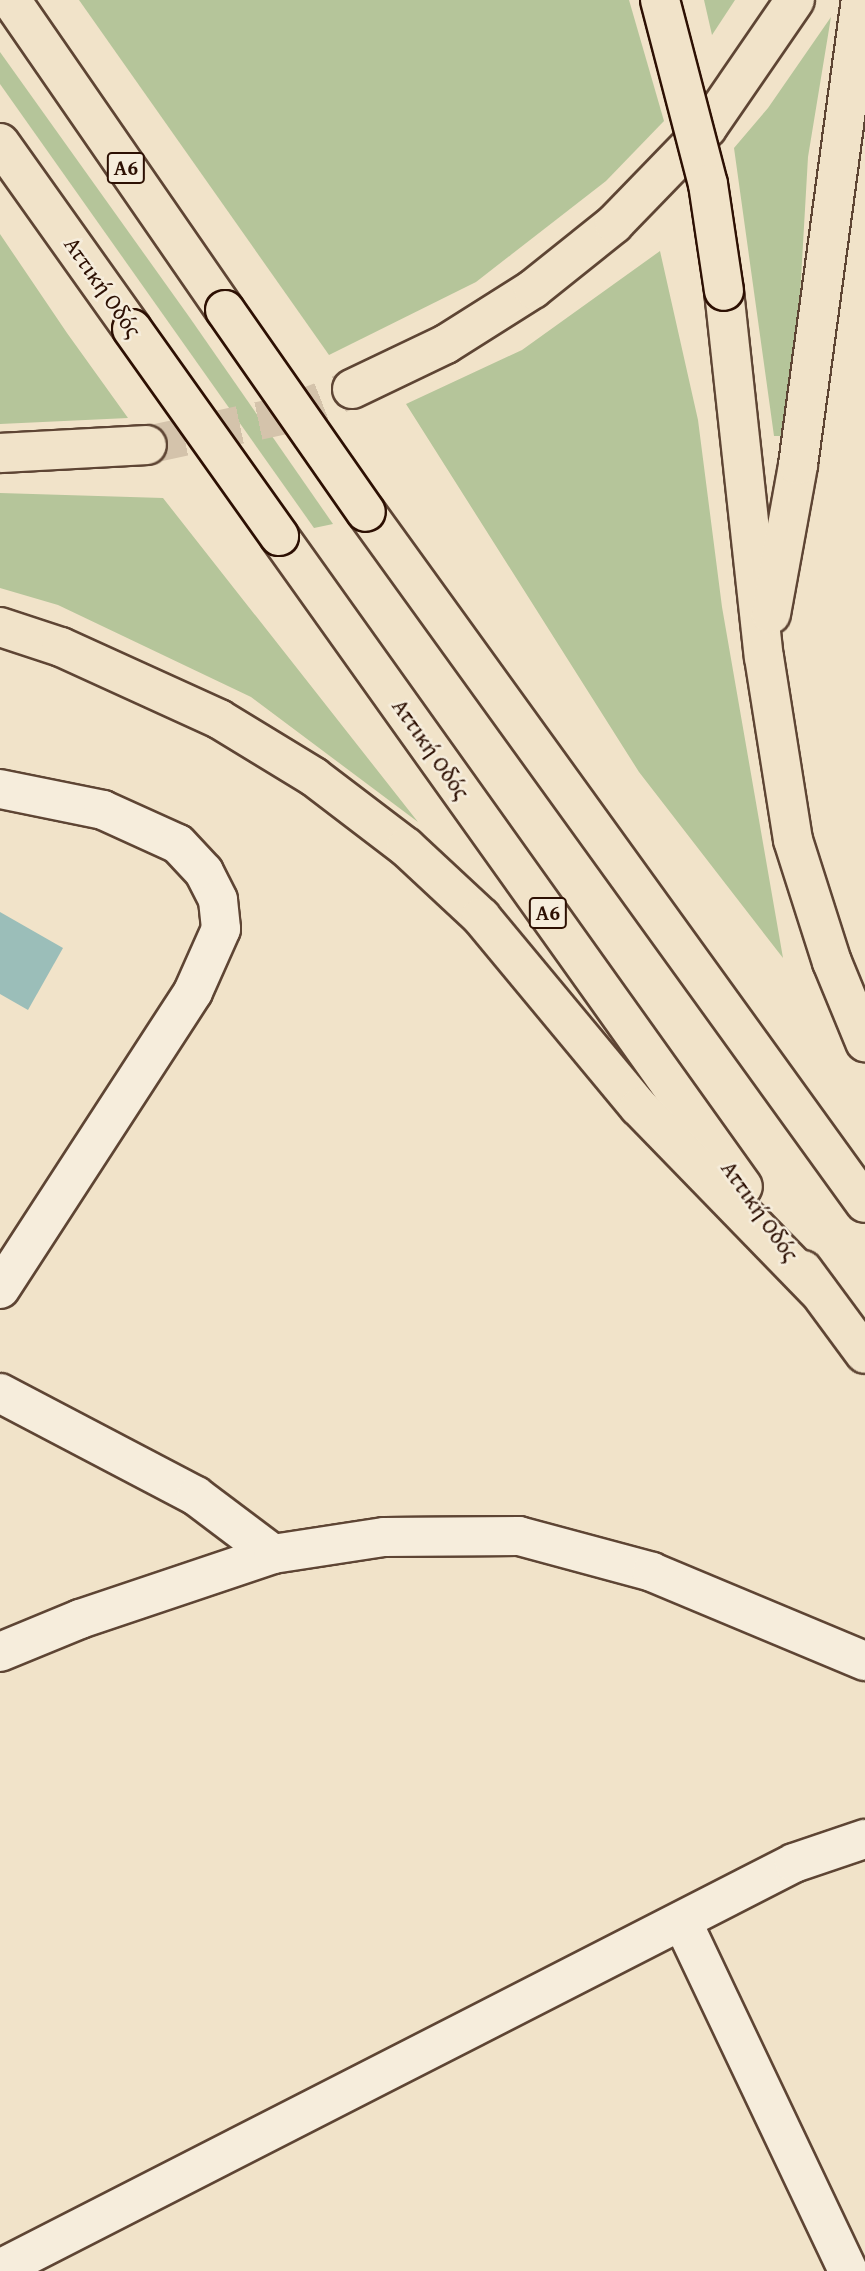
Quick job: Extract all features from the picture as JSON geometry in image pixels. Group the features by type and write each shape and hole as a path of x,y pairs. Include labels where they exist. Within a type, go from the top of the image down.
{"highway":[{"path":"660,0 708,184 724,291 764,657 793,840 832,962 865,1042"},
{"path":"352,390 446,344 533,289 614,224 707,128 795,0"},
{"path":"764,657 798,465 862,0"},
{"name":"Α6","path":"20,13 366,512 865,1203"},
{"name":"Αττική Οδός","path":"0,143 865,1354"},
{"path":"0,453 147,445"},
{"path":"0,627 73,652 219,719 314,777 406,847 481,917 639,1107 817,1290"}],"street":[{"path":"0,789 103,810 178,844 204,872 218,900 221,929 193,992 0,1289"},
{"path":"0,1393 196,1496 273,1554"},
{"path":"0,1653 80,1619 273,1554 384,1537 519,1536 652,1572 865,1661"},
{"path":"0,2269 794,1863 865,1839"},
{"path":"682,1922 848,2271"}],"green space":[{"path":"79,0 629,0 664,121 606,181 476,282 329,355"},
{"path":"704,0 735,0 712,35"},
{"path":"831,17 808,157 792,436 774,436 734,148 768,108"},
{"path":"0,52 333,524 314,528 0,84"},
{"path":"0,234 67,333 128,418 0,424"},
{"path":"660,251 698,420 722,607 783,958 639,772 406,404 522,350"},
{"path":"0,493 163,498 418,822 251,697 58,605 0,588"}],"water":[{"path":"0,912 63,948 28,1010 0,994"}],"tunnel":[{"path":"147,445 286,415 352,389"}]}
